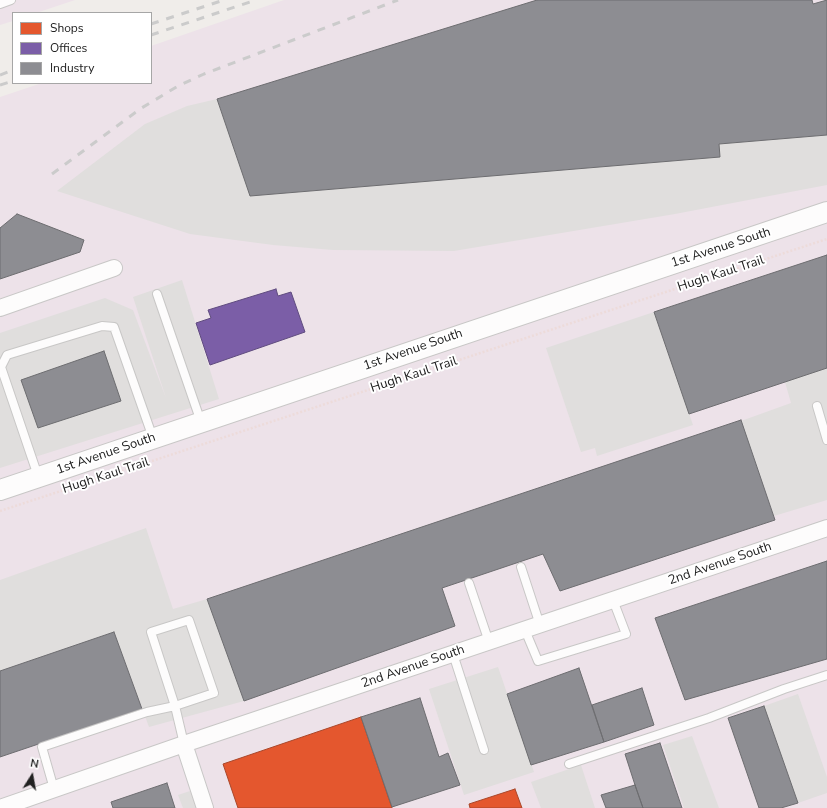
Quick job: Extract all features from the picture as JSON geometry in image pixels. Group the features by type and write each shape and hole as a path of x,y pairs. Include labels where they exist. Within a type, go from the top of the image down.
{"street":[{"name":"1st Avenue South","path":"0,490 827,212"},
{"path":"0,308 114,268"},
{"name":"2nd Avenue South","path":"0,808 184,744 827,528"},
{"path":"184,744 205,808"}],"lane":[{"path":"0,4 11,0"},
{"path":"157,294 201,422"},
{"path":"38,477 1,367 7,355 102,326 114,327 153,438"},
{"path":"817,406 827,440"},
{"path":"521,567 538,661 626,634 613,600"},
{"path":"469,583 489,642"},
{"path":"54,790 42,747 147,712 175,706 214,693 189,620 151,632 175,706 184,744"},
{"path":"452,654 484,750"},
{"path":"569,764 709,718 784,689 827,675"}],"path":[{"name":"Hugh Kaul Trail","path":"0,511 827,239"}],"shaded area":[{"path":"0,0 75,0 39,12 12,12 12,21 0,25"},
{"path":"284,0 827,0 827,808 0,808 0,97 39,84 152,84 152,46"},
{"path":"217,99 251,196 719,157 719,144 827,135 827,185 675,214 454,251 333,250 273,245 190,234 57,191 145,124 187,106"},
{"path":"182,280 219,399 0,468 0,333 105,298 133,310 166,398 133,297"},
{"path":"654,312 693,425 597,456 595,448 581,452 546,348"},
{"path":"827,368 827,500 774,516 741,421 791,403 785,382"},
{"path":"146,528 173,609 207,599 244,701 149,727 114,632 0,671 0,580"},
{"path":"498,667 534,772 464,795 429,689"},
{"path":"798,694 827,777 827,793 798,803 764,706"},
{"path":"692,736 719,808 684,808 663,745"},
{"path":"581,765 595,808 541,808 531,782"},
{"path":"190,791 196,808 183,808 178,795"}],"building: Shops":[{"path":"361,717 392,808 238,808 223,764"},
{"path":"515,789 522,808 470,808 469,804"}],"building: Offices":[{"path":"276,289 278,296 291,292 305,332 210,365 196,323 211,318 208,310"}],"building: Industry":[{"path":"537,0 812,0 813,4 827,0 827,135 719,144 720,157 250,196 217,99"},
{"path":"17,214 84,240 80,252 0,279 0,228"},
{"path":"827,255 827,368 689,414 654,312"},
{"path":"104,351 121,401 38,428 21,380"},
{"path":"741,420 775,520 560,591 543,554 442,588 455,626 244,701 207,599"},
{"path":"827,561 827,659 685,700 655,618"},
{"path":"114,632 142,709 0,757 0,671"},
{"path":"579,668 604,742 531,765 507,694"},
{"path":"642,688 654,725 604,742 592,705"},
{"path":"420,698 439,757 448,753 460,785 392,807 361,717"},
{"path":"764,706 798,803 781,808 759,808 728,718"},
{"path":"660,743 682,808 643,808 635,785 625,754"},
{"path":"167,783 175,808 113,808 111,802"},
{"path":"635,785 643,808 606,808 601,795"}],"railway":[{"path":"152,24 224,0"},
{"path":"152,35 256,0"},
{"path":"52,174 140,109 178,86 204,74 398,0"},
{"path":"0,75 12,70"},
{"path":"0,85 12,81"}]}
